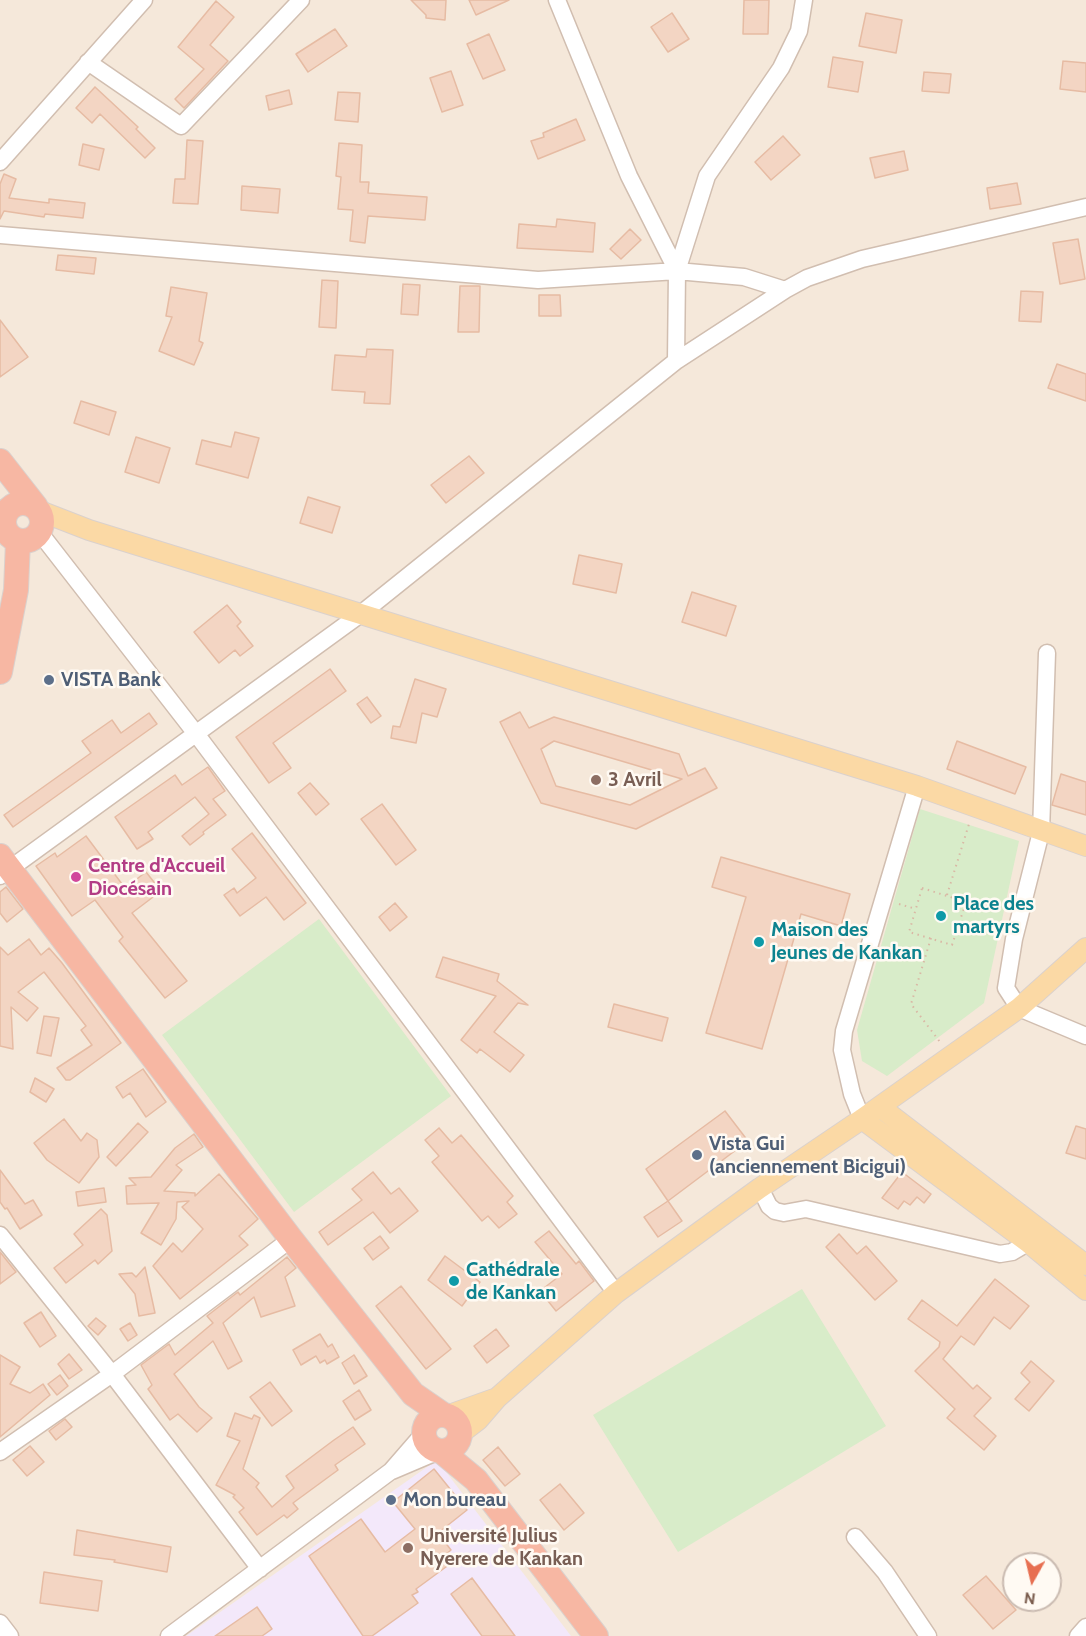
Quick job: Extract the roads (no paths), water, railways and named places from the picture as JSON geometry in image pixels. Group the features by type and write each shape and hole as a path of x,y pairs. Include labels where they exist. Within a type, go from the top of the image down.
{"highway":[{"path":"2,463 6,509 5,529 35,526"},
{"path":"2,463 35,526"},
{"path":"0,672 16,590 35,526 24,502 6,509"},
{"path":"3,867 413,1394 596,1636"}],"main road":[{"path":"35,526 89,530 362,613 917,786 1041,832 1086,846"},
{"path":"442,1433 478,1420 497,1398 616,1293 760,1188 880,1107 1019,1008 1086,948"},
{"path":"880,1107 1036,1237 1086,1290"},
{"path":"862,1119 1036,1237 1086,1265"}],"street":[{"path":"0,162 144,0"},
{"path":"88,62 181,126 301,0"},
{"path":"557,0 629,176 677,271"},
{"path":"676,361 677,271 707,176 781,68 800,31 804,0"},
{"path":"3,867 197,735 362,613 676,361 785,290 807,278 862,260 1086,207"},
{"path":"0,235 538,280 677,271 744,277 785,290"},
{"path":"35,526 197,735 616,1293"},
{"path":"1047,653 1041,832 1014,939 1006,988 1019,1008 1086,1036"},
{"path":"862,1119 852,1094 842,1044 917,786"},
{"path":"852,1094 880,1107"},
{"path":"760,1188 769,1206 775,1211 784,1213 806,1209 1000,1254 1012,1252 1036,1237"},
{"path":"0,1235 112,1374 260,1569"},
{"path":"0,1452 112,1374 291,1239"},
{"path":"391,1471 442,1433"},
{"path":"169,1636 442,1433"},
{"path":"855,1537 885,1572 928,1636"},
{"path":"0,1623 10,1636"},
{"path":"1078,1636 1086,1627"}],"place":[{"name":"VISTA Bank","path":"49,680"},
{"name":"3 Avril","path":"596,780"},
{"name":"Centre d'Accueil Diocésain","path":"76,877"},
{"name":"Place des martyrs","path":"941,916"},
{"name":"Maison des Jeunes de Kankan","path":"759,942"},
{"name":"Vista Gui (anciennement Bicigui)","path":"697,1155"},
{"name":"Cathédrale de Kankan","path":"454,1281"},
{"name":"Mon bureau","path":"391,1500"},
{"name":"Université Julius Nyerere de Kankan","path":"408,1548"}]}
